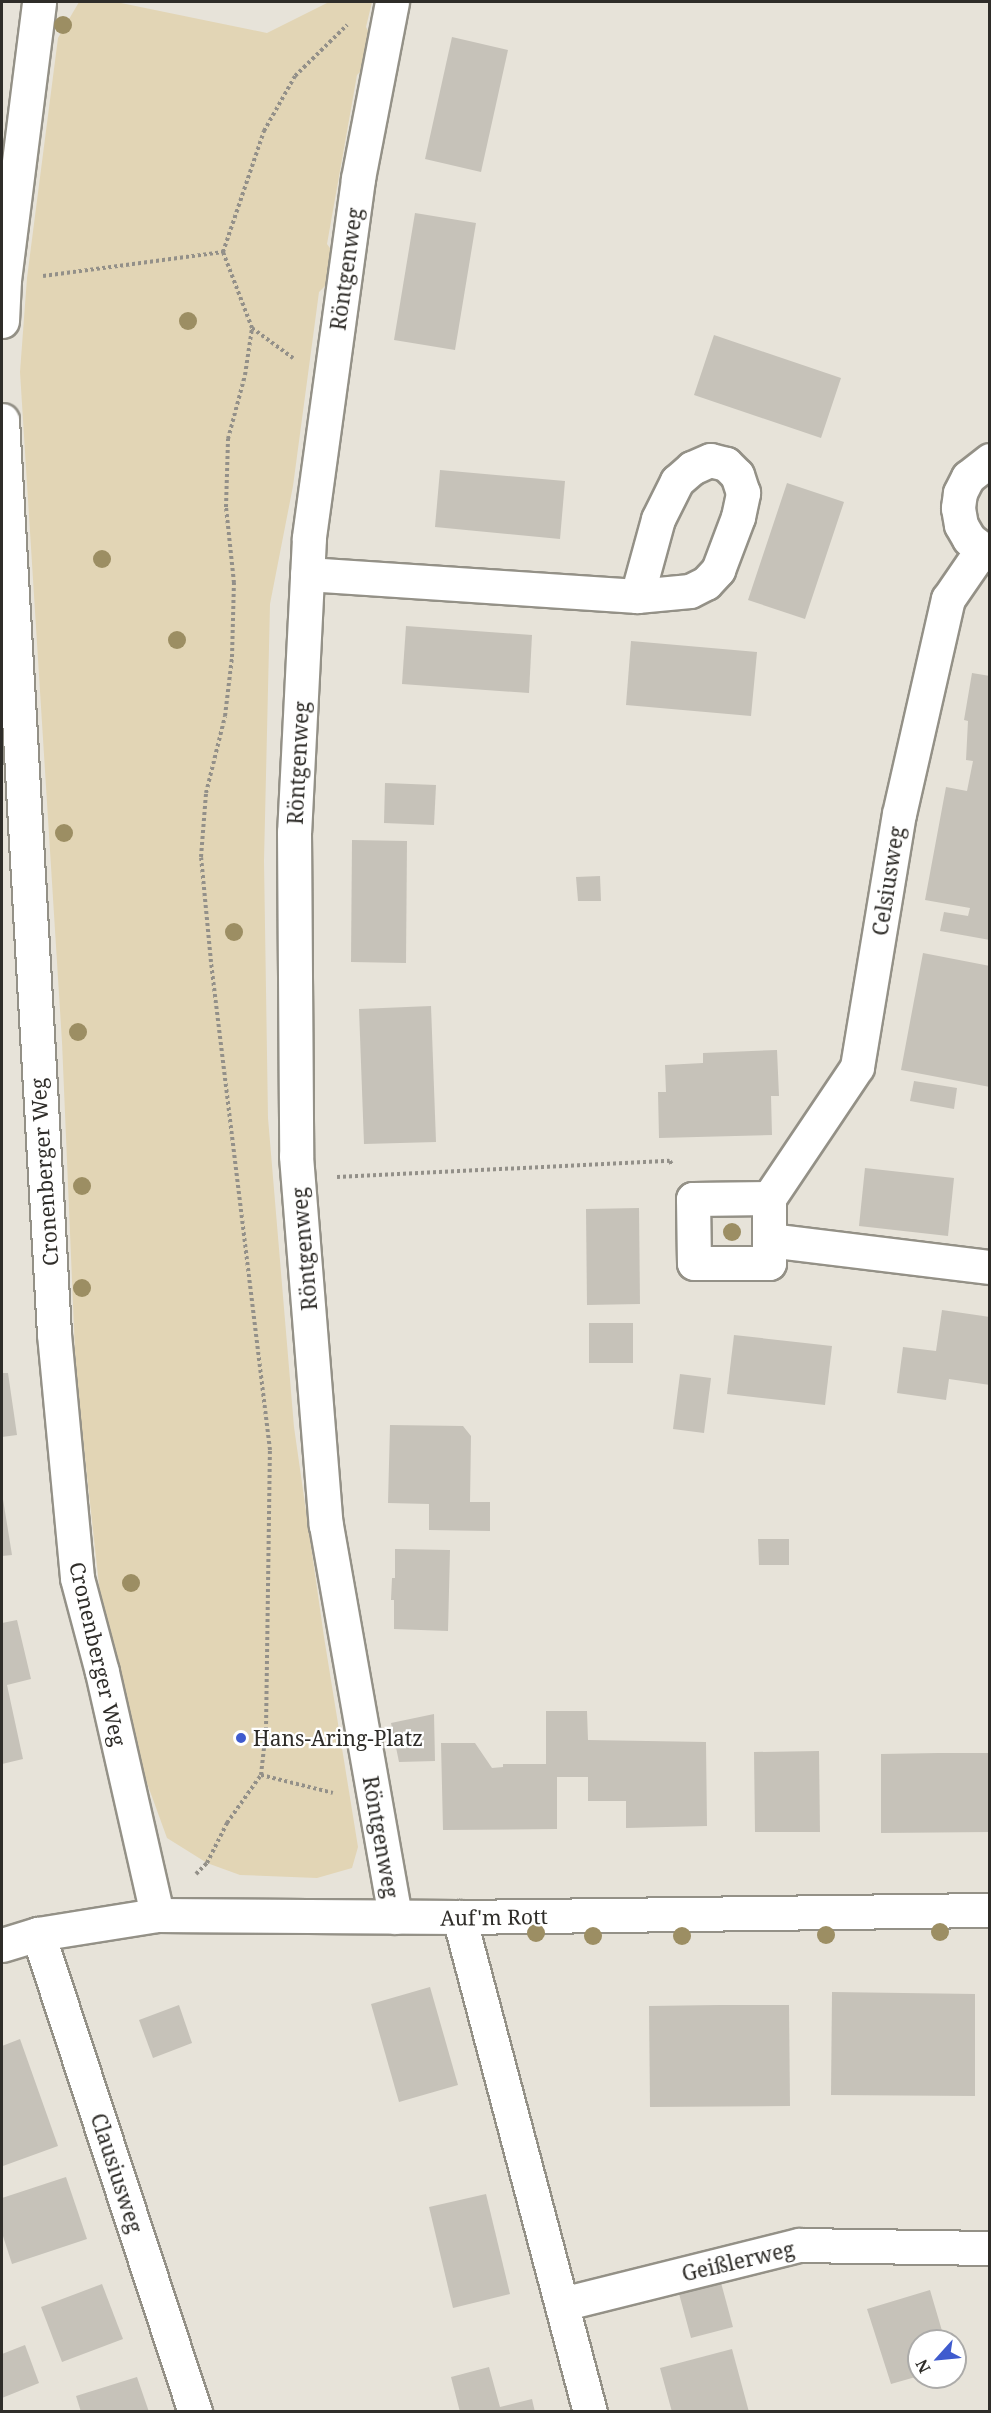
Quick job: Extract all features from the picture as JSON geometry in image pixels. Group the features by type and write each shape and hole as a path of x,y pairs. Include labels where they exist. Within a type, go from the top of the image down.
{"street":[{"path":"2,321 4,280 39,2"},
{"name":"Röntgenweg","path":"392,2 358,179 309,538 294,832 298,1179 326,1526 395,1917"},
{"name":"Cronenberger Weg","path":"2,420 54,1334 77,1578 102,1672 157,1915"},
{"name":"Celsiusweg","path":"768,1198 857,1067 898,814 948,599 985,553 969,539 961,525 958,508 960,493 968,477 990,460"},
{"path":"307,574 637,596"},
{"path":"768,1198 769,1263 694,1263 693,1199 768,1198"},
{"path":"769,1240 990,1267"},
{"name":"Auf'm Rott","path":"2,1945 38,1934 157,1915 459,1917 990,1910"},
{"path":"459,1917 590,2412"},
{"name":"Clausiusweg","path":"38,1934 195,2412"},
{"name":"Geißlerweg","path":"562,2304 799,2245 990,2248"}],"path":[{"path":"157,1915 207,1863 227,1823 261,1775 266,1730 270,1450 211,962 201,857 206,793 225,716 232,657 234,583 226,507 228,439 245,375 252,328 223,252 264,131 295,76 338,31 356,19"},
{"path":"4,280 223,252"},
{"path":"298,1179 670,1161 693,1199"},
{"path":"261,1775 375,1803"}],"shaded area":[{"path":"79,2 116,2 267,33 329,2 372,2 366,27 371,36 365,67 357,75 327,244 332,251 328,283 319,292 293,486 270,604 264,861 268,1118 294,1427 324,1637 358,1847 352,1868 317,1878 240,1875 207,1863 167,1838 139,1761 100,1594 76,1375 62,1042 20,372 27,278 58,38"}],"building":[{"path":"452,37 508,50 481,172 425,159"},
{"path":"415,213 476,223 455,350 394,340"},
{"path":"714,335 841,378 821,438 694,395"},
{"path":"440,470 565,481 560,539 435,527"},
{"path":"787,483 844,502 805,619 748,600"},
{"path":"406,626 532,635 529,693 402,684"},
{"path":"631,641 757,652 751,716 626,705"},
{"path":"972,673 990,676 990,940 940,931 944,912 968,916 970,908 925,900 946,787 967,791 973,761 966,760 968,721 964,720"},
{"path":"385,783 436,785 434,825 384,823"},
{"path":"352,840 407,841 406,963 351,962"},
{"path":"600,876 601,901 578,901 576,877"},
{"path":"923,953 990,966 990,1087 901,1070"},
{"path":"431,1006 436,1142 364,1144 359,1009"},
{"path":"777,1050 779,1096 771,1096 772,1135 659,1138 658,1092 666,1092 665,1065 703,1063 703,1053"},
{"path":"914,1081 957,1088 954,1109 910,1101"},
{"path":"865,1168 954,1178 948,1236 859,1226"},
{"path":"639,1208 640,1304 587,1305 586,1209"},
{"path":"942,1310 990,1317 990,1385 949,1379 946,1400 897,1393 903,1347 936,1351"},
{"path":"589,1323 633,1323 633,1363 589,1363"},
{"path":"734,1335 832,1346 825,1405 727,1394"},
{"path":"2,1373 8,1373 17,1435 2,1437"},
{"path":"680,1374 711,1378 704,1433 673,1429"},
{"path":"390,1425 463,1426 471,1436 470,1502 490,1502 490,1531 429,1530 429,1504 388,1503"},
{"path":"2,1493 12,1555 2,1556"},
{"path":"758,1539 789,1539 789,1565 759,1565"},
{"path":"395,1549 450,1550 448,1631 394,1629 394,1600 391,1600 392,1578 395,1578"},
{"path":"17,1620 31,1679 7,1685 23,1759 2,1764 2,1623"},
{"path":"546,1711 587,1711 588,1740 706,1742 707,1826 626,1828 626,1801 588,1801 588,1777 557,1777 557,1829 443,1830 441,1743 475,1743 492,1768 503,1767 503,1764 546,1764"},
{"path":"434,1714 435,1761 399,1762 391,1723"},
{"path":"819,1751 820,1832 755,1832 754,1752"},
{"path":"990,1753 990,1832 881,1833 881,1754"},
{"path":"430,1987 458,2085 399,2102 371,2004"},
{"path":"832,1992 975,1994 975,2096 831,2095"},
{"path":"179,2005 192,2043 153,2058 139,2020"},
{"path":"789,2005 790,2106 650,2107 649,2006"},
{"path":"20,2039 58,2146 3,2166 2,2046"},
{"path":"66,2177 87,2239 12,2264 2,2233 2,2198"},
{"path":"486,2194 510,2294 453,2308 429,2207"},
{"path":"720,2279 733,2327 691,2338 678,2290"},
{"path":"102,2284 123,2339 62,2362 41,2307"},
{"path":"930,2290 941,2329 907,2329 907,2379 891,2384 867,2309"},
{"path":"25,2345 39,2383 2,2398 2,2354"},
{"path":"732,2349 749,2412 672,2412 660,2368"},
{"path":"489,2367 500,2407 532,2399 535,2412 460,2412 451,2377"},
{"path":"137,2377 149,2412 81,2412 76,2396"}],"place":[{"name":"Hans-Aring-Platz","path":"241,1738"}]}
